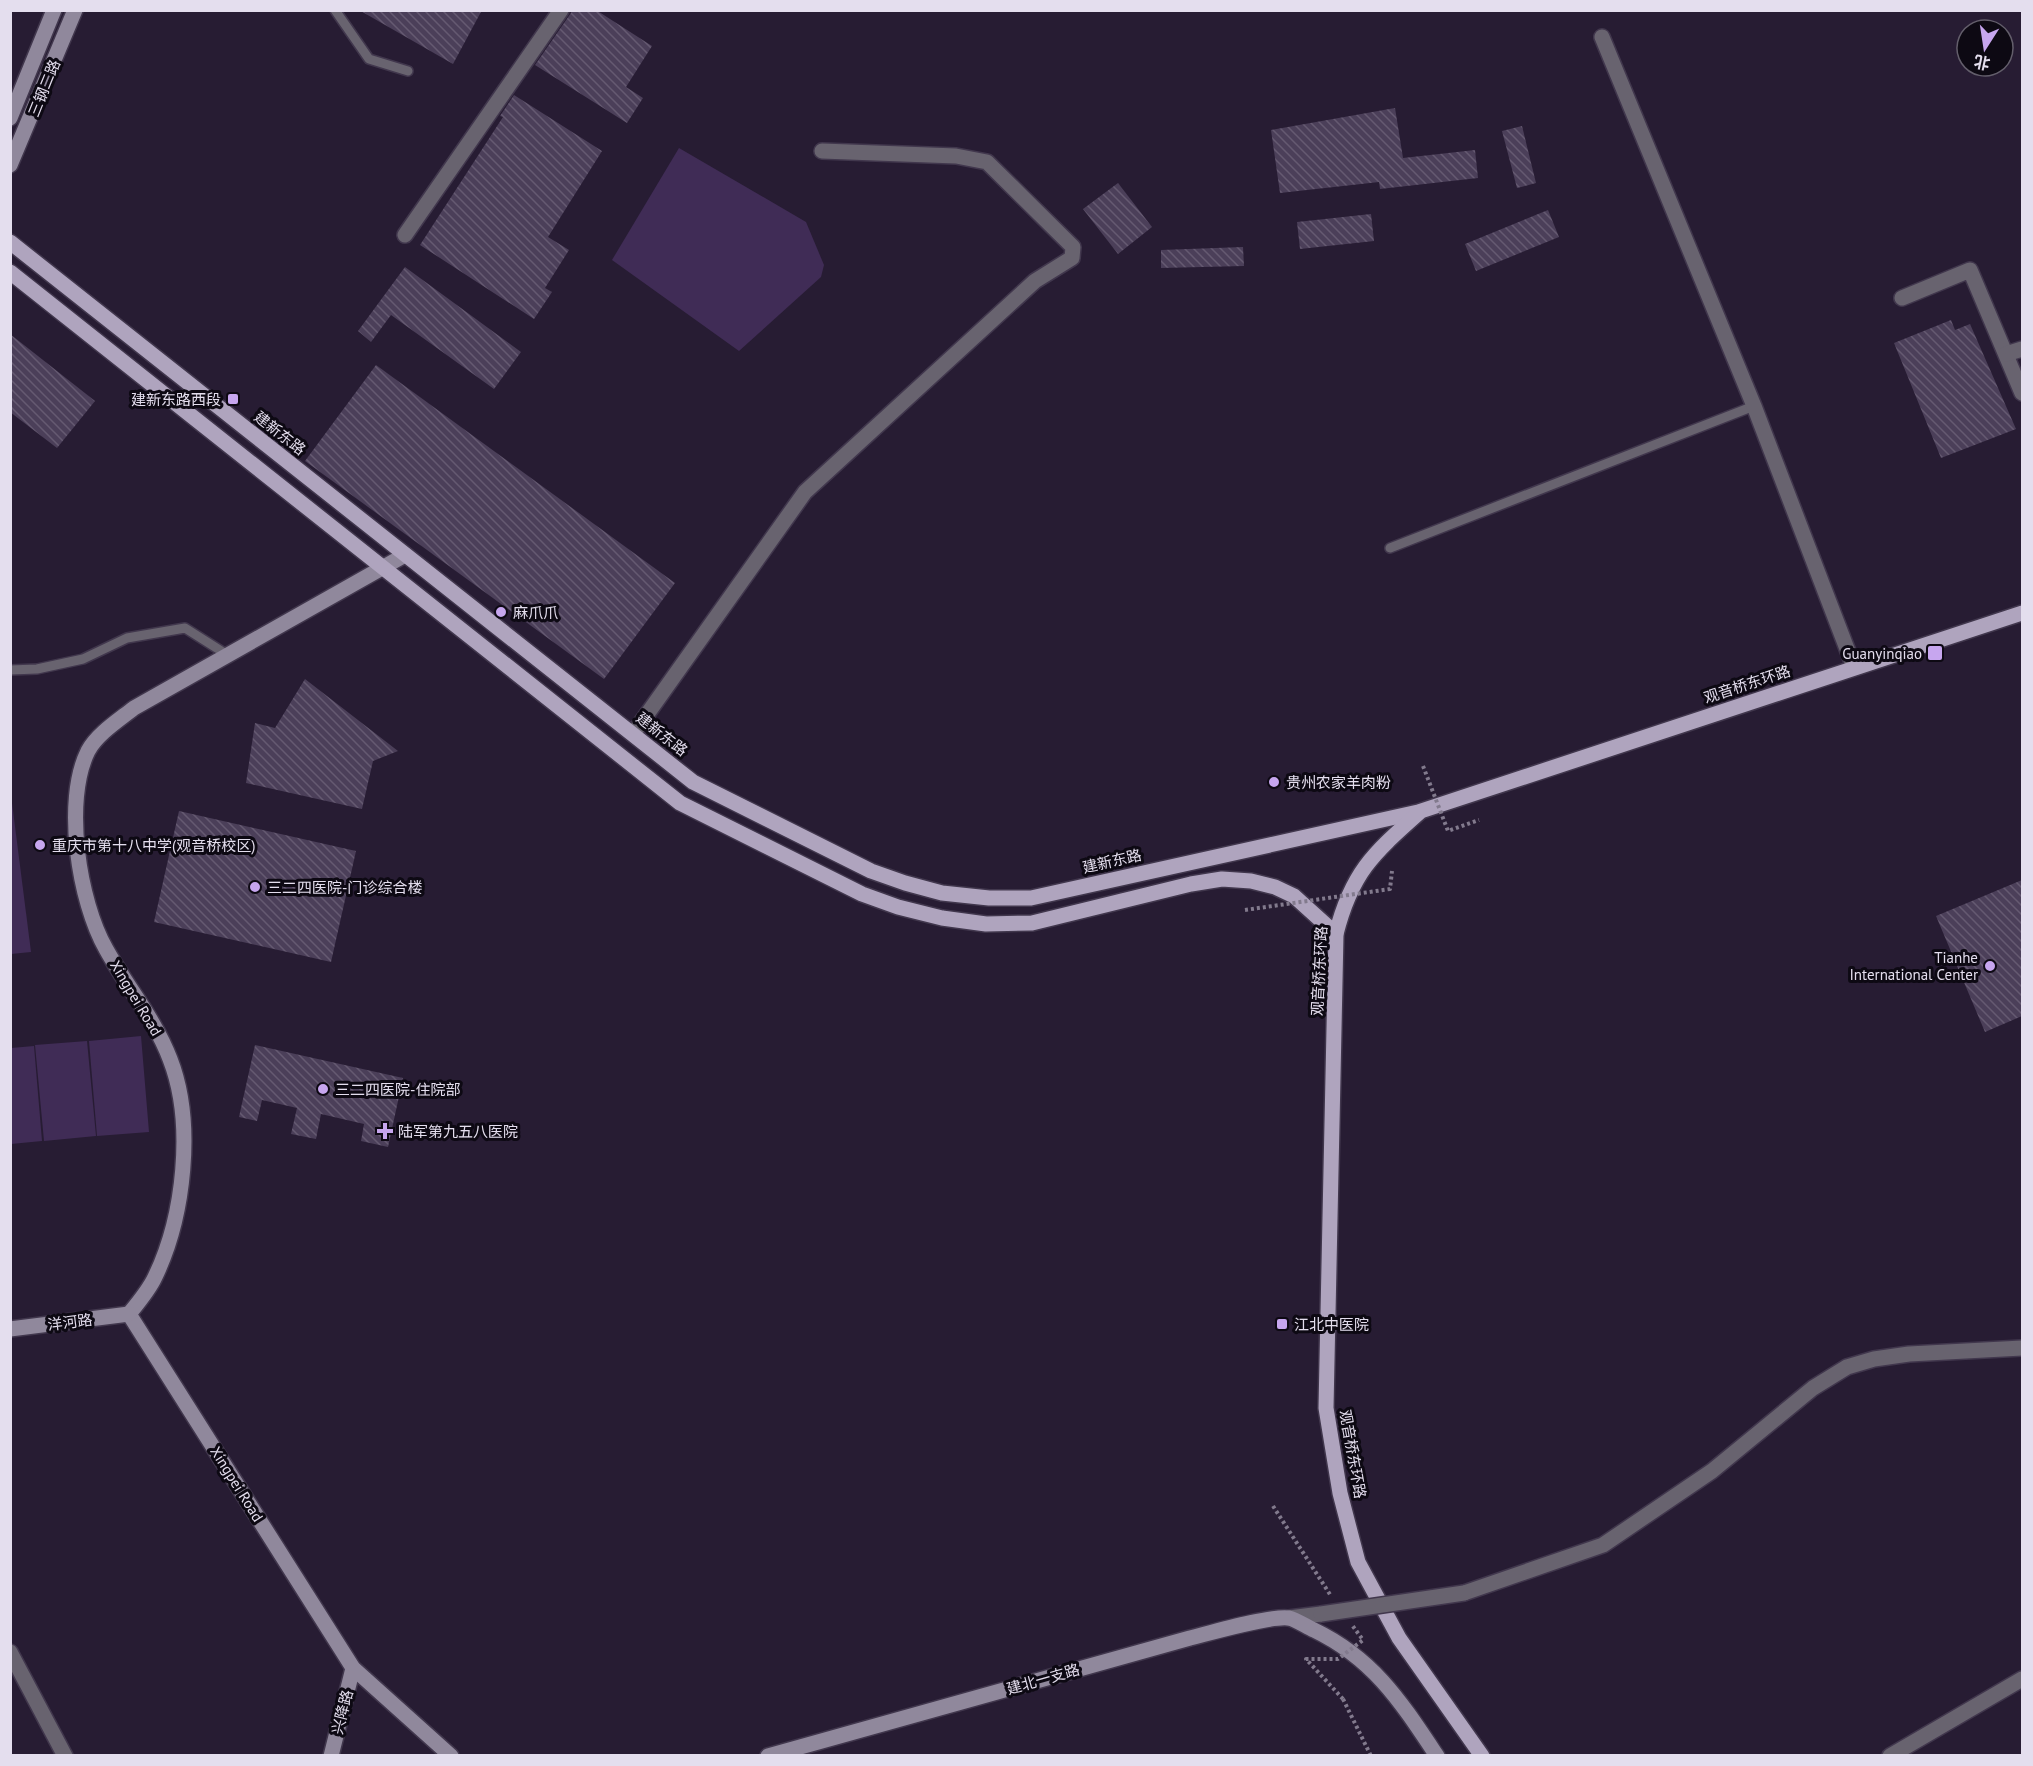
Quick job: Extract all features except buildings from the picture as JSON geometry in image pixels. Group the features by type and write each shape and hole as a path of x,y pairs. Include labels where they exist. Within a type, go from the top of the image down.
{"main road":[{"name":"建新东路","path":"10,242 693,782 871,871 942,893 989,898 1031,898 1421,811"},
{"path":"10,272 680,803 862,894 898,907 942,918 986,924 1032,923 1191,884 1222,879 1251,881 1275,887 1294,896 1336,934"},
{"name":"观音桥东环路","path":"1482,1755 1399,1638 1358,1562 1340,1492 1326,1408 1336,934 1354,880 1380,848 1421,811 2022,613"}],"street":[{"name":"三钢二路","path":"10,118 54,10"},
{"name":"三钢二路","path":"10,165 75,10"},
{"path":"405,235 561,10"},
{"path":"1602,37 1754,406 1854,668"},
{"path":"633,734 805,492 1035,281 1072,258 1073,247 987,162 956,156 822,151"},
{"path":"1902,298 1970,270 2022,393"},
{"path":"2006,354 2022,349"},
{"name":"Xingpei Road","path":"405,555 134,708 110,726 89,749 79,774 74,802 83,887 92,919 106,950 153,1021 171,1061 181,1102 183,1150 179,1198 169,1242 155,1279 129,1314 353,1668 451,1755"},
{"name":"洋河路","path":"10,1329 129,1314"},
{"name":"建北一支路","path":"768,1755 1190,1638 1245,1625 1464,1593 1603,1545 1712,1471 1813,1388 1847,1367 1874,1359 1909,1354 2022,1348"},
{"path":"1289,1618 1338,1642 1369,1665 1398,1696 1437,1755"},
{"path":"10,1652 65,1755"},
{"name":"兴降路","path":"331,1755 353,1668"},
{"path":"1890,1755 2022,1679"}],"lane":[{"path":"335,10 369,58 408,71"},
{"path":"1389,548 1754,406"},
{"path":"10,670 37,669 83,659 127,639 185,628 226,654"}],"path":[{"path":"1423,766 1448,831 1479,820"},
{"path":"1245,910 1389,890 1392,871"},
{"path":"1273,1506 1336,1603"},
{"path":"1350,1621 1363,1640 1338,1659 1306,1659 1343,1699 1371,1755"}],"shaded area":[{"path":"679,148 806,222 824,265 821,277 739,351 612,260"},
{"path":"11,795 31,952 10,954"},
{"path":"141,1036 149,1132 97,1136 89,1041"},
{"path":"87,1041 96,1136 44,1141 35,1045"},
{"path":"34,1046 42,1141 11,1144 11,1048"}],"place":[{"name":"建新东路西段","path":"233,399"},
{"name":"麻爪爪","path":"501,612"},
{"name":"Guanyinqiao","path":"1935,653"},
{"name":"贵州农家羊肉粉","path":"1274,782"},
{"name":"重庆市第十八中学(观音桥校区)","path":"40,845"},
{"name":"三二四医院-门诊综合楼","path":"255,887"},
{"name":"Tianhe International Center","path":"1990,966"},
{"name":"三二四医院-住院部","path":"323,1089"},
{"name":"陆军第九五八医院","path":"385,1131"},
{"name":"江北中医院","path":"1282,1324"}]}
